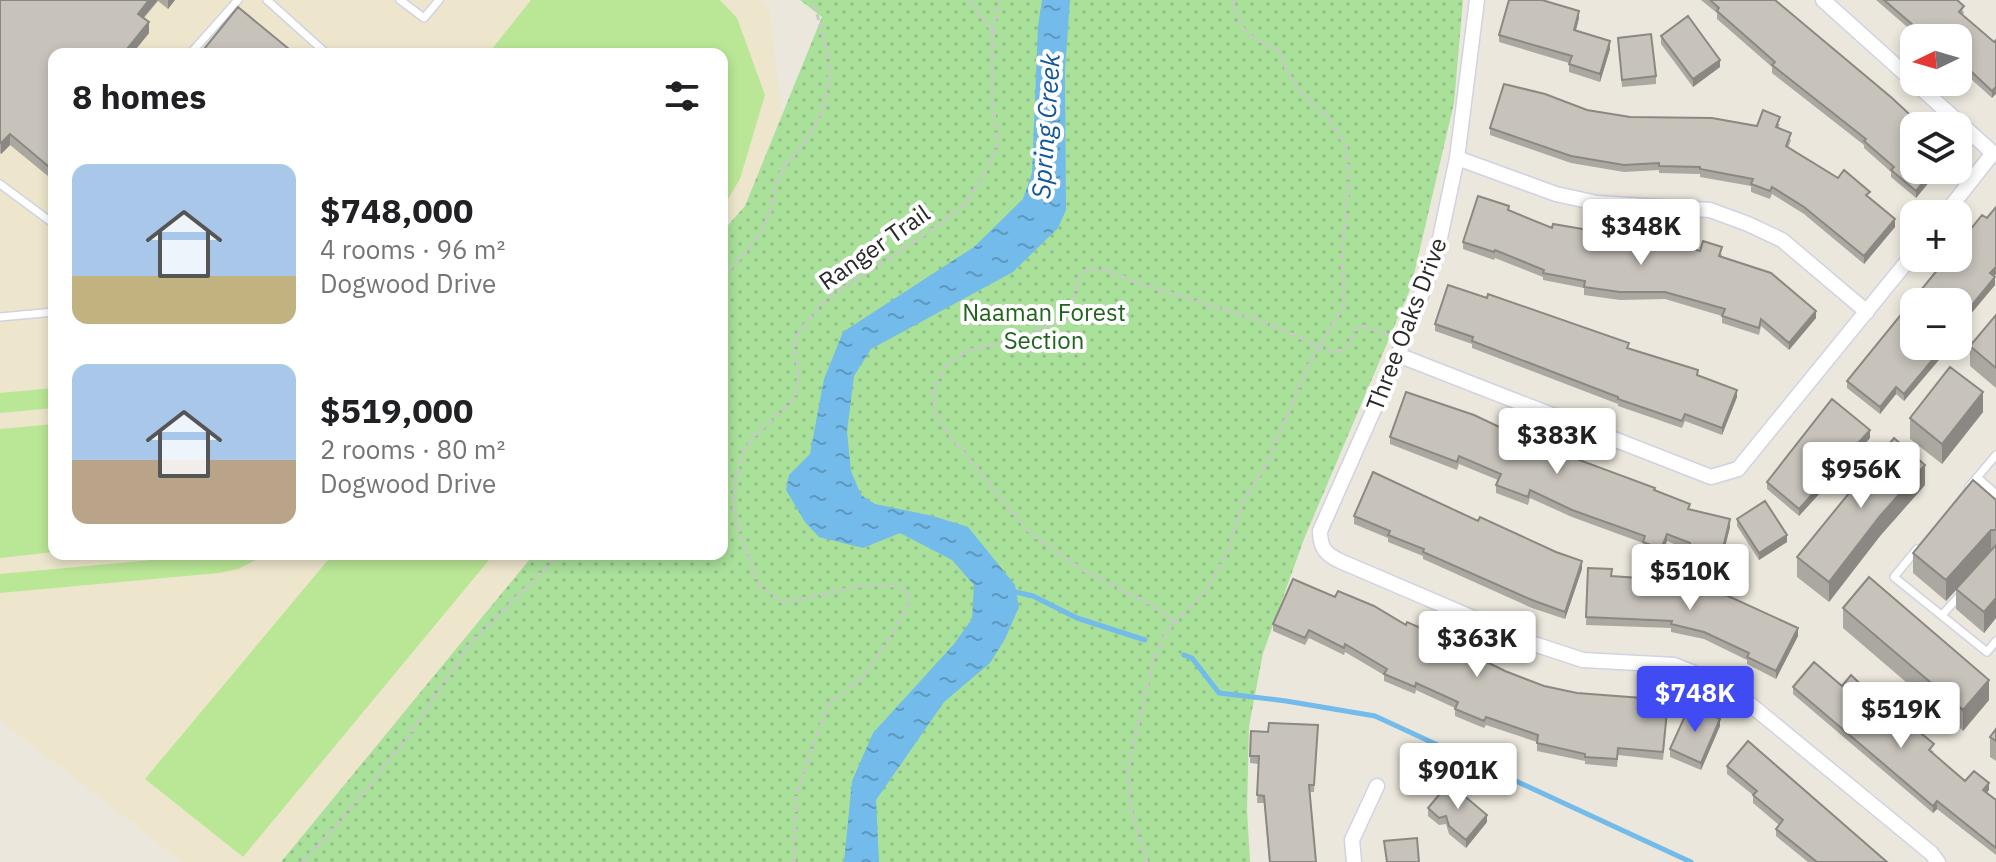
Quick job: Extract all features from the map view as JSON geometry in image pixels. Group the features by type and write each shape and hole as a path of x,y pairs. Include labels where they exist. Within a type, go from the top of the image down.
{"street":[{"name":"Three Oaks Drive","path":"1477,0 1457,158 1436,257 1398,355 1320,531 1320,544 1328,555 1340,561 1534,644 1583,660 1674,665 1729,687 1931,853 1938,862"},
{"path":"1823,0 1993,153 1956,200"},
{"path":"1457,158 1556,194 1597,203 1710,210 1748,224 1782,240 1867,312"},
{"path":"1398,355 1711,477 1738,469 1900,271"},
{"path":"1354,862 1352,840 1377,786"}],"lane":[{"path":"195,48 238,0"},
{"path":"267,0 320,48"},
{"path":"400,0 424,18 439,0"},
{"path":"0,184 48,220"},
{"path":"0,317 48,313"},
{"path":"1959,500 1996,455"},
{"path":"1977,477 1996,494"},
{"path":"1922,544 1894,577 1987,652 1996,641"},
{"path":"1942,615 1969,585"}],"path":[{"path":"728,270 760,234 779,176 812,131 825,105 831,81 828,52 813,0"},
{"path":"969,0 993,32"},
{"name":"Ranger Trail","path":"794,862 796,795 828,705 862,678 893,633 909,602 906,589 895,585 830,591 801,601 782,602 760,587 733,507 742,455 754,436 795,398 799,373 794,347 799,332 818,308 854,279 887,260 966,203 984,174 998,143 992,97 993,32 999,0"},
{"path":"1147,862 1131,810 1128,768 1153,661 1174,621 1207,589 1228,551 1242,504 1267,463 1309,364 1344,305 1342,255 1349,182 1346,146 1327,116 1303,95 1287,72 1280,52 1246,33 1233,7 1235,0"},
{"path":"1174,621 1148,603 1083,570 1032,535 946,431 934,411 934,390 944,368 966,351 1025,338 1060,318 1074,297 1078,278 1089,268 1107,270 1138,283 1259,320 1335,353 1348,346 1355,330 1363,326 1392,337"},
{"path":"302,862 373,782 412,731 471,643 554,560"}],"shaded area":[{"path":"0,0 760,0 769,7 782,116 745,206 728,225 728,48 48,48 48,560 529,560 281,862 182,862 0,720"}],"green space":[{"path":"531,0 720,0 737,18 765,95 740,179 728,199 728,48 493,48"},
{"name":"Naaman Forest Section","path":"800,0 1463,0 1454,103 1411,287 1304,539 1263,653 1249,726 1247,810 1250,862 281,862 529,560 728,560 728,225 745,206 822,17"},
{"path":"48,389 48,409 0,413 0,393"},
{"path":"48,425 48,553 0,558 0,429"},
{"path":"152,560 255,560 238,569 219,573 0,593 0,574"},
{"path":"328,560 489,560 243,857 145,779"}],"water":[{"name":"Spring Creek","path":"1042,0 1070,0 1065,70 1066,210 1058,228 1013,272 871,349 854,376 847,432 851,471 861,495 875,504 968,527 1015,585 1019,607 990,663 944,702 876,800 879,862 844,862 852,781 873,733 954,644 972,619 974,585 952,560 900,533 863,548 819,537 805,522 786,490 789,475 810,454 824,379 843,332 974,247 1023,199 1032,173 1038,26"}],"building":[{"path":"0,0 149,0 138,14 149,22 128,48 48,48 48,166 10,134 0,142"},
{"path":"1509,0 1542,0 1579,11 1574,30 1610,41 1600,74 1569,64 1572,56 1499,35"},
{"path":"1710,0 1775,0 1907,112 1900,112 1900,178 1891,170 1894,167 1864,141 1866,139 1772,65 1775,62 1717,11 1719,8"},
{"path":"1884,0 1957,0 1964,6 1959,12 1994,42 1996,40 1996,87 1992,91 1972,72 1972,24 1912,24"},
{"path":"238,7 288,48 205,48"},
{"path":"1688,16 1720,60 1693,79 1661,36"},
{"path":"1651,34 1656,76 1622,80 1618,38"},
{"path":"1504,84 1545,94 1587,110 1630,117 1712,118 1757,126 1763,110 1780,117 1776,127 1791,133 1786,146 1838,178 1844,170 1870,192 1866,195 1895,219 1864,256 1804,207 1772,187 1770,191 1751,184 1753,179 1700,167 1659,166 1659,163 1624,165 1571,156 1490,128"},
{"path":"1908,184 1922,184 1916,191"},
{"path":"1478,196 1509,206 1508,210 1552,228 1553,224 1623,236 1667,236 1667,242 1700,251 1703,241 1722,247 1719,256 1771,273 1816,311 1789,343 1761,319 1759,328 1722,316 1725,309 1665,292 1620,292 1584,287 1585,281 1543,273 1544,270 1495,250 1463,242"},
{"path":"1996,207 1996,267 1990,273 1995,277 1972,305 1972,288 1923,288 1936,272 1972,272 1972,228 1982,215 1987,218"},
{"path":"1448,285 1487,298 1488,294 1629,343 1627,348 1698,370 1697,375 1737,390 1722,428 1685,414 1682,421 1618,399 1435,324"},
{"path":"1996,315 1996,368 1972,348 1972,344"},
{"path":"1900,316 1900,360 1932,360 1904,394 1896,387 1880,407 1847,381"},
{"path":"1950,367 1983,392 1942,444 1910,418"},
{"path":"1406,392 1474,415 1509,434 1655,488 1690,504 1688,509 1730,519 1721,556 1689,548 1690,543 1667,534 1661,549 1643,542 1645,536 1572,510 1530,490 1528,497 1496,485 1501,474 1459,456 1457,462 1390,437"},
{"path":"1832,399 1870,430 1799,509 1767,482"},
{"path":"1894,438 1925,465 1880,516 1829,582 1797,557"},
{"path":"1373,472 1478,521 1480,517 1582,561 1565,612 1423,552 1424,549 1388,535 1390,531 1354,516"},
{"path":"1973,480 1996,500 1996,530 1991,530 1946,580 1913,553"},
{"path":"1765,501 1787,535 1759,553 1737,519"},
{"path":"1996,545 1996,598 1984,612 1956,589"},
{"path":"1588,568 1612,569 1611,576 1669,580 1715,590 1798,628 1776,671 1747,657 1749,653 1704,632 1671,624 1672,621 1586,617"},
{"path":"1869,577 1989,680 1963,710 1843,608"},
{"path":"1293,579 1335,597 1338,591 1374,606 1406,625 1407,622 1437,635 1505,671 1544,686 1577,693 1668,700 1663,752 1618,748 1617,759 1585,757 1585,754 1537,743 1538,735 1486,717 1484,721 1455,709 1458,702 1416,683 1415,687 1384,674 1387,669 1345,644 1344,648 1309,630 1305,638 1273,624"},
{"path":"1814,662 1842,686 1851,675 1875,698 1873,700 1907,729 1911,725 1934,744 1929,750 1965,781 1974,771 1989,783 1983,790 1996,800 1996,848 1937,801 1933,806 1793,687"},
{"path":"1690,705 1720,719 1701,763 1670,749"},
{"path":"1269,723 1318,725 1314,785 1309,785 1316,862 1270,862 1264,796 1257,795 1259,756 1250,756 1251,731 1268,732"},
{"path":"1748,741 1887,862 1817,862 1776,829 1783,820 1753,795 1757,791 1727,766"},
{"path":"1449,783 1487,815 1466,840 1449,826 1446,816 1439,818 1428,808"},
{"path":"1417,838 1419,862 1387,862 1384,841"}],"waterway":[{"path":"1011,591 1033,596 1077,618 1145,640"},
{"path":"1184,655 1192,658 1219,693 1375,716 1691,862"}]}
